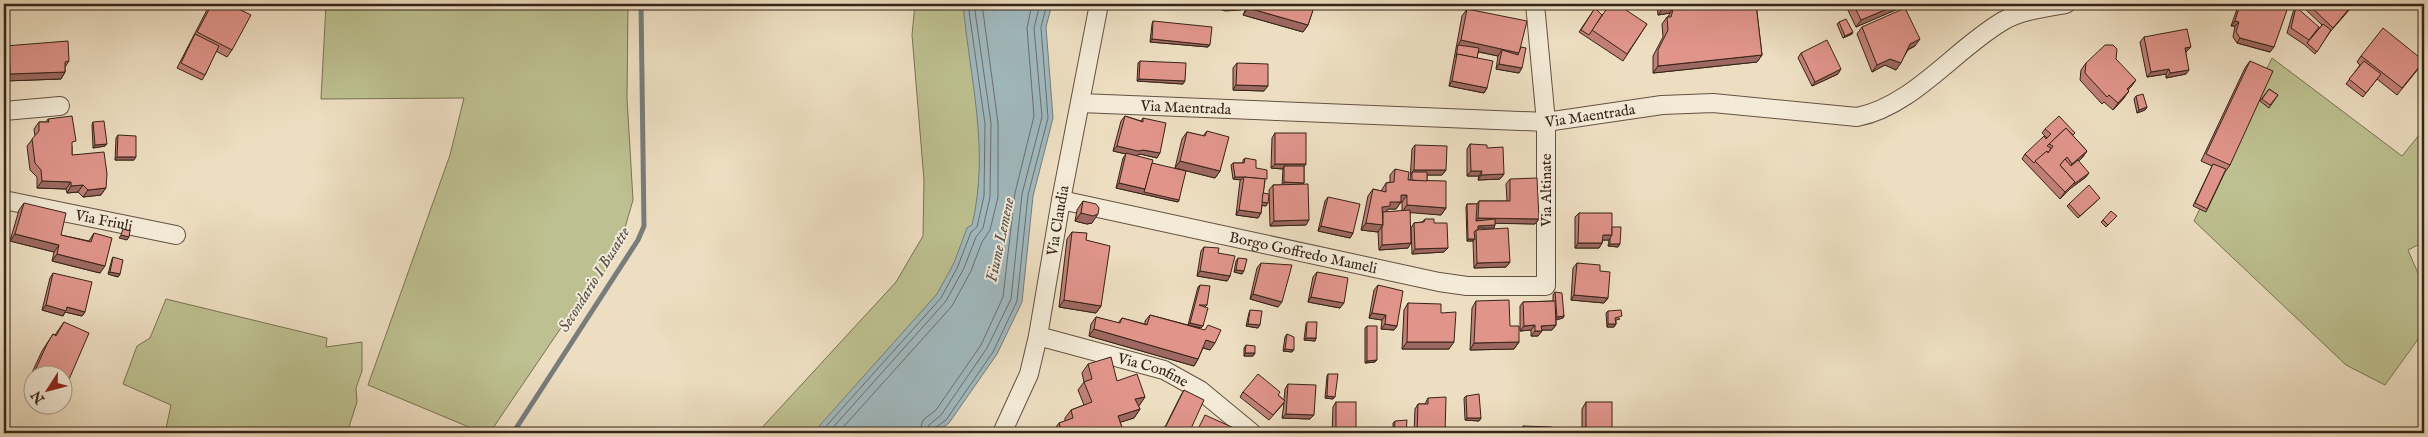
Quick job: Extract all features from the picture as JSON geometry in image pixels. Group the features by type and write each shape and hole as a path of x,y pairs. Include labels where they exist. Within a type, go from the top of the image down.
{"street":[{"name":"Via Claudia","path":"1002,433 1029,374 1038,336 1061,200 1100,4"},
{"name":"Via Altinate","path":"1535,4 1546,122 1546,286"},
{"name":"Via Maentrada","path":"1080,102 1546,122 1662,105 1713,103 1742,104 1829,116 1857,117 1872,114 1900,99 1986,32 2005,20 2026,11 2066,4"},
{"path":"4,111 60,106"},
{"name":"Via Friuli","path":"4,200 176,235"},
{"name":"Borgo Goffredo Mameli","path":"1061,200 1439,282 1467,286 1546,286"},
{"name":"Via Confine","path":"1038,336 1164,370 1178,376 1200,390 1252,433"}],"green space":[{"path":"326,4 628,4 627,98 633,200 617,255 567,319 493,428 476,430 368,385 450,155 464,98 321,99"},
{"path":"915,4 1024,4 1023,97 898,433 757,433 896,282 923,236 924,180 912,35"},
{"path":"2272,58 2402,156 2424,129 2424,242 2408,250 2424,287 2424,331 2385,385 2346,365 2194,221"},
{"path":"166,299 327,338 326,347 362,342 362,371 356,388 357,402 347,433 165,433 171,405 123,384 137,346 150,338"}],"water":[{"name":"Fiume Lemene","path":"963,4 1052,4 1046,27 1053,118 1033,196 1022,302 997,354 949,423 935,433 813,433 937,294 954,263 967,228 972,225 977,197 979,142"}],"building":[{"path":"212,4 228,4 251,15 232,50 197,32"},
{"path":"1250,4 1315,4 1308,25 1248,8"},
{"path":"1610,4 1617,4 1647,24 1627,54 1592,30"},
{"path":"1662,4 1756,4 1762,55 1658,66 1658,50 1668,30 1667,17 1671,17 1674,6 1663,8"},
{"path":"1853,4 1899,4 1861,20"},
{"path":"2240,4 2252,7 2253,4 2282,4 2287,10 2274,47 2240,38 2236,32 2239,22 2235,21"},
{"path":"2308,4 2353,4 2333,28"},
{"path":"2296,7 2319,27 2309,40 2291,28"},
{"path":"1595,8 1602,15 1589,35 1581,30"},
{"path":"1905,8 1920,39 1910,44 1901,63 1890,59 1877,65 1862,27"},
{"path":"1467,9 1527,21 1519,53 1461,40"},
{"path":"1846,19 1853,32 1845,36 1839,22"},
{"path":"1153,21 1212,27 1210,45 1152,39"},
{"path":"2323,24 2331,30 2317,52 2307,43"},
{"path":"2383,28 2424,61 2402,88 2361,56"},
{"path":"2187,29 2191,47 2185,48 2189,70 2170,73 2169,69 2151,72 2144,37"},
{"path":"195,34 219,46 205,75 181,63"},
{"path":"1827,40 1841,69 1815,82 1801,53"},
{"path":"68,41 69,61 65,62 65,72 10,74 10,65 5,65 5,46"},
{"path":"1458,45 1479,48 1477,58 1457,54 1456,57"},
{"path":"2105,45 2113,45 2117,49 2116,59 2136,80 2127,89 2129,91 2118,103 2109,95 2107,97 2085,73 2086,63"},
{"path":"1521,47 1526,48 1522,68 1499,64 1502,50 1518,55"},
{"path":"1457,54 1493,61 1487,88 1452,81"},
{"path":"1140,61 1186,63 1185,81 1139,79"},
{"path":"2250,61 2273,71 2230,165 2206,154"},
{"path":"2364,61 2381,74 2366,93 2349,79"},
{"path":"1237,63 1268,64 1268,86 1236,85"},
{"path":"2269,89 2278,95 2270,105 2262,99"},
{"path":"2143,94 2147,107 2139,110 2136,96"},
{"path":"72,116 76,141 72,142 72,155 104,152 107,174 106,188 88,190 83,185 71,186 71,182 42,181 41,170 35,163 32,139 39,131 39,122 49,122 48,119"},
{"path":"1125,116 1143,122 1143,118 1166,123 1160,153 1138,151 1117,146"},
{"path":"2059,116 2075,133 2073,135 2066,128 2047,146 2051,148 2048,153 2047,151 2034,163 2025,154 2044,136 2046,139 2051,134 2045,129"},
{"path":"104,121 107,144 95,145 93,122"},
{"path":"2066,128 2087,151 2072,164 2067,157 2060,165 2075,182 2065,192 2035,161 2047,151 2048,153 2053,146 2049,144"},
{"path":"1207,131 1229,137 1220,171 1180,161 1187,132 1205,136"},
{"path":"1275,133 1306,133 1306,164 1275,164"},
{"path":"118,135 136,136 136,157 117,157"},
{"path":"1470,144 1487,145 1487,148 1503,147 1504,174 1481,175 1482,171 1471,171"},
{"path":"1415,145 1447,146 1446,170 1414,170"},
{"path":"1126,153 1153,160 1145,189 1119,183"},
{"path":"1245,158 1256,160 1256,168 1267,170 1267,179 1235,177 1233,163 1244,163"},
{"path":"2065,159 2071,166 2078,160 2089,173 2074,184 2075,182 2060,165"},
{"path":"1152,163 1186,171 1179,200 1144,192"},
{"path":"2213,164 2226,169 2207,209 2195,203"},
{"path":"1284,166 1304,166 1304,183 1284,182"},
{"path":"1395,169 1409,172 1408,180 1446,181 1446,208 1407,205 1407,195 1401,195 1401,202 1390,202 1390,206 1382,207 1383,225 1366,223 1373,189 1386,192 1386,183 1394,182"},
{"path":"1412,172 1427,172 1427,181 1412,180"},
{"path":"1244,177 1265,179 1261,213 1239,210"},
{"path":"1537,178 1539,219 1478,218 1479,201 1510,201 1510,179"},
{"path":"1308,184 1309,220 1274,221 1273,185"},
{"path":"2089,185 2100,198 2080,216 2069,204"},
{"path":"1263,193 1269,194 1268,203 1262,202"},
{"path":"1328,197 1360,204 1353,233 1321,226"},
{"path":"1083,201 1096,204 1099,208 1098,214 1093,216 1081,213"},
{"path":"24,203 66,213 61,235 91,242 94,233 112,238 105,266 57,254 59,245 15,234"},
{"path":"1467,204 1477,204 1476,221 1495,219 1495,225 1478,226 1478,230 1474,232 1475,239 1468,239"},
{"path":"1410,210 1411,243 1382,245 1383,212"},
{"path":"2111,211 2117,216 2108,225 2103,220"},
{"path":"1579,213 1612,213 1612,235 1603,235 1602,243 1578,243"},
{"path":"1425,219 1434,219 1434,223 1447,223 1448,248 1415,249 1414,223 1424,222"},
{"path":"1612,227 1621,227 1620,244 1610,244"},
{"path":"1508,228 1510,262 1477,263 1476,230"},
{"path":"123,229 130,231 129,237 121,235"},
{"path":"1072,232 1087,233 1086,240 1110,246 1101,306 1064,300"},
{"path":"1204,247 1219,248 1218,253 1235,256 1230,276 1200,271"},
{"path":"113,257 123,260 120,274 110,272"},
{"path":"1238,258 1247,259 1244,271 1236,270"},
{"path":"1261,263 1292,265 1282,302 1253,294"},
{"path":"1577,263 1600,265 1600,271 1610,272 1608,298 1574,295"},
{"path":"1317,272 1348,278 1344,303 1311,297"},
{"path":"53,273 92,282 85,312 67,307 66,311 46,305"},
{"path":"1200,285 1210,286 1207,305 1199,305 1208,308 1203,326 1190,323"},
{"path":"1378,285 1403,291 1397,326 1385,324 1386,315 1372,313"},
{"path":"1555,292 1562,293 1564,316 1557,317"},
{"path":"1509,300 1510,326 1519,326 1519,342 1474,343 1476,301"},
{"path":"1555,301 1556,325 1541,326 1542,331 1535,331 1535,325 1524,326 1523,302"},
{"path":"1408,303 1441,304 1441,313 1456,312 1454,342 1407,342"},
{"path":"1250,310 1262,311 1260,325 1248,324"},
{"path":"1621,310 1622,316 1615,318 1616,324 1608,324 1608,311"},
{"path":"1150,315 1205,330 1208,325 1221,330 1215,343 1206,340 1198,359 1094,329 1096,317 1120,323 1122,318 1147,325"},
{"path":"64,322 89,333 72,372 72,364 38,364 53,334 56,336"},
{"path":"1307,322 1317,322 1316,338 1306,338"},
{"path":"1367,326 1377,326 1377,360 1367,361"},
{"path":"1287,334 1294,337 1294,350 1285,349"},
{"path":"1246,345 1255,346 1255,353 1245,353"},
{"path":"1111,357 1117,381 1137,374 1145,397 1135,399 1140,409 1118,416 1124,433 1062,433 1059,423 1073,418 1071,410 1092,402 1084,382 1092,379 1088,364"},
{"path":"1258,374 1280,392 1278,395 1285,401 1273,415 1243,392"},
{"path":"1328,374 1338,374 1335,397 1327,396"},
{"path":"1288,384 1316,385 1314,415 1286,414"},
{"path":"1184,390 1204,400 1189,433 1172,433 1164,430"},
{"path":"1479,394 1481,418 1467,418 1466,396"},
{"path":"1446,397 1445,433 1417,433 1418,404 1428,404 1428,398"},
{"path":"1336,402 1356,402 1356,433 1336,433"},
{"path":"1586,402 1612,402 1612,433 1586,433"},
{"path":"1205,415 1234,428 1231,433 1196,433"},
{"path":"1407,420 1406,433 1394,433 1395,421"},
{"path":"1523,426 1552,427 1551,433 1523,433"}],"waterway":[{"name":"Secondario I Busatte","path":"513,433 638,240 644,226 641,4"}]}
